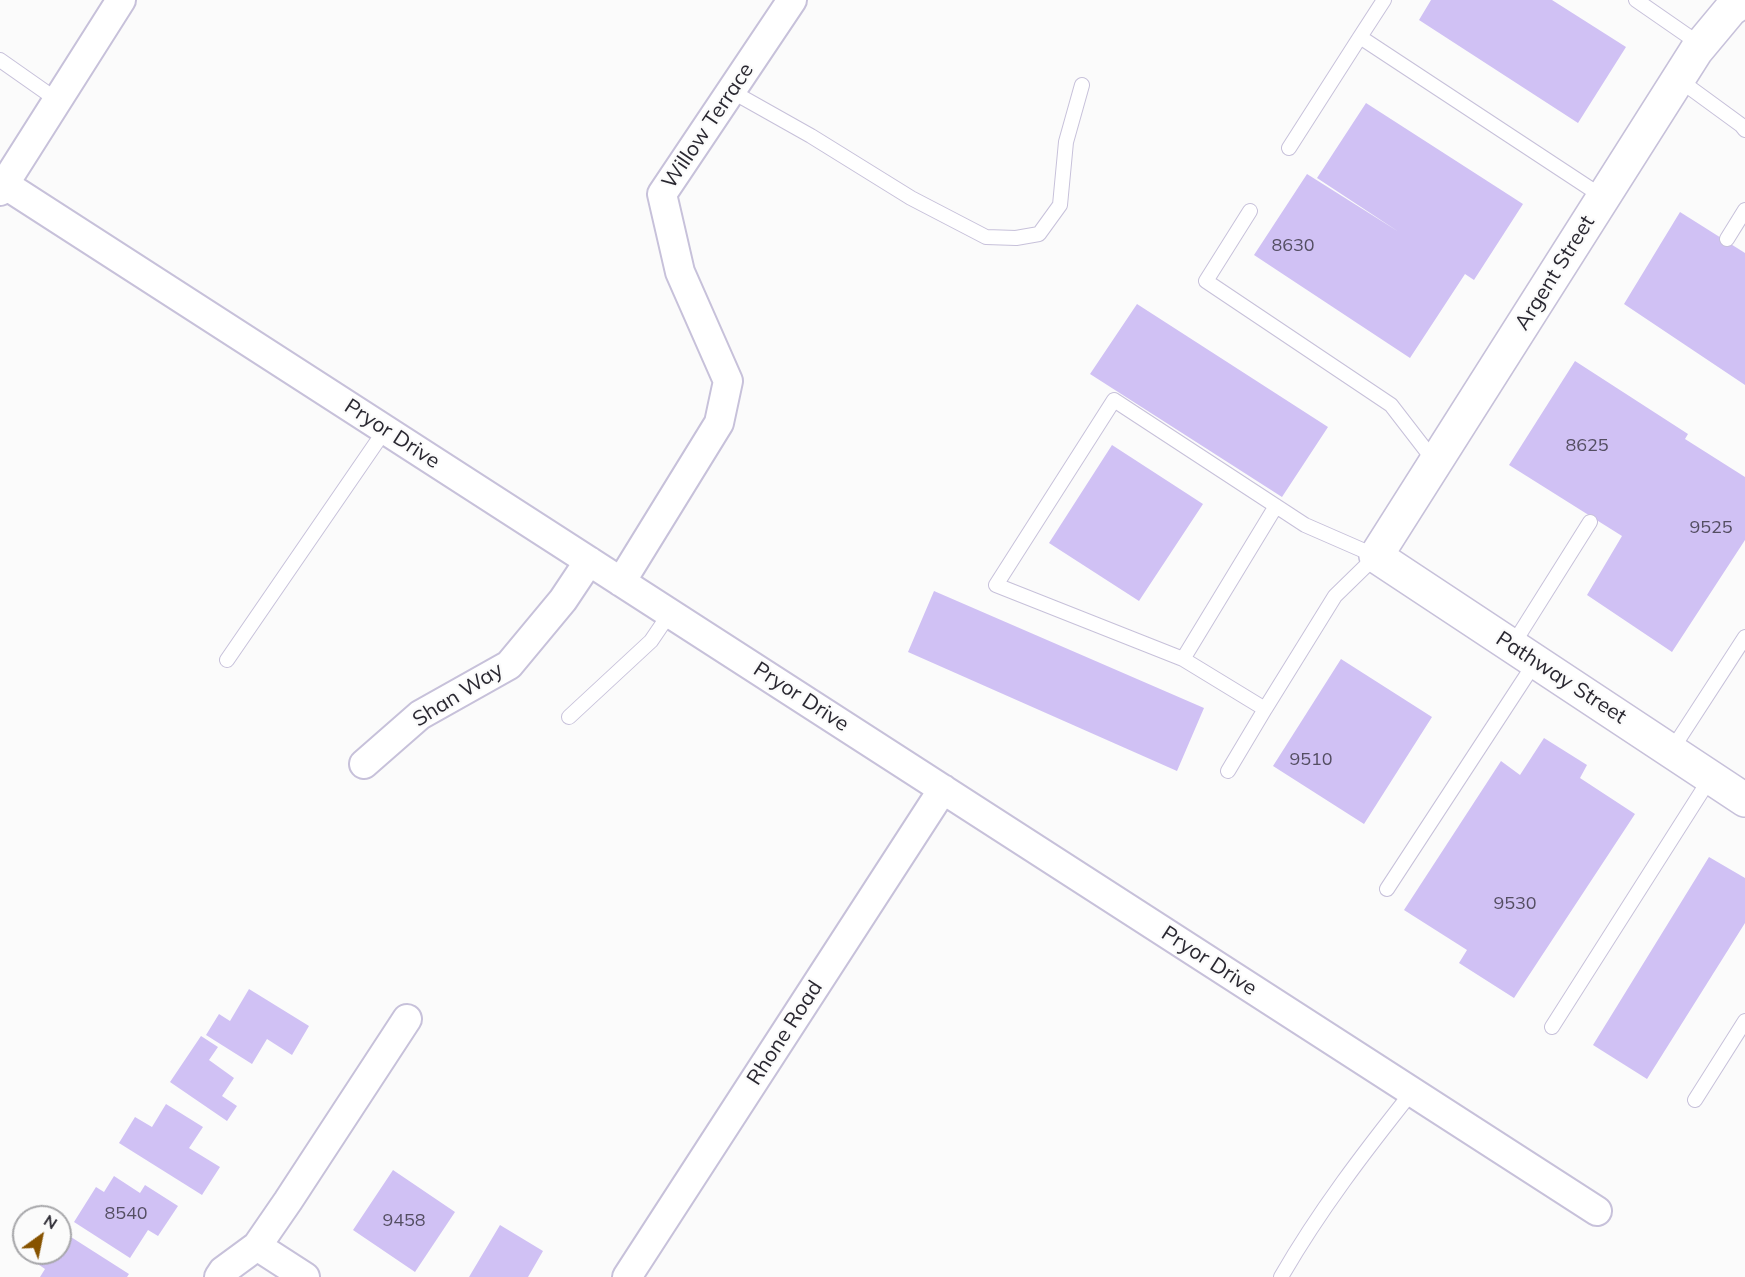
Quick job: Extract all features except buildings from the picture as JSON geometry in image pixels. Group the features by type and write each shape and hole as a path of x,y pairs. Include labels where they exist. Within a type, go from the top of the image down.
{"street":[{"path":"2,188 121,0"},
{"name":"Willow Terrace","path":"621,582 719,423 729,381 680,272 662,194 792,0"},
{"name":"Argent Street","path":"1376,556 1678,79 1701,45 1731,9 1745,0"},
{"name":"Pryor Drive","path":"2,188 385,430 1597,1212"},
{"name":"Pathway Street","path":"1376,556 1745,800"},
{"name":"Shan Way","path":"364,764 420,715 509,665 563,600 589,561"},
{"name":"Rhone Road","path":"627,1277 943,789"},
{"path":"219,1277 257,1246 407,1019"},
{"path":"257,1246 305,1277"}],"lane":[{"path":"1289,148 1384,0"},
{"path":"1636,0 1701,45"},
{"path":"1360,37 1603,197"},
{"path":"0,60 57,100"},
{"path":"1678,79 1745,130"},
{"path":"731,91 811,136 911,198 986,237 1016,238 1039,234 1060,205 1066,142 1082,85"},
{"path":"1727,239 1745,210"},
{"path":"1250,211 1206,280 1391,405 1436,462"},
{"path":"1228,771 1266,709 1335,596 1376,556 1305,525 1114,400 996,585 1183,659 1266,709"},
{"path":"227,660 385,430"},
{"path":"1183,659 1276,506"},
{"path":"1387,890 1524,653 1590,522"},
{"path":"569,717 651,641 670,613"},
{"path":"1671,751 1745,637"},
{"path":"1732,657 1745,664"},
{"path":"1552,1027 1711,777"},
{"path":"1695,1100 1745,1021"},
{"path":"1281,1277 1360,1157 1412,1092"}]}
